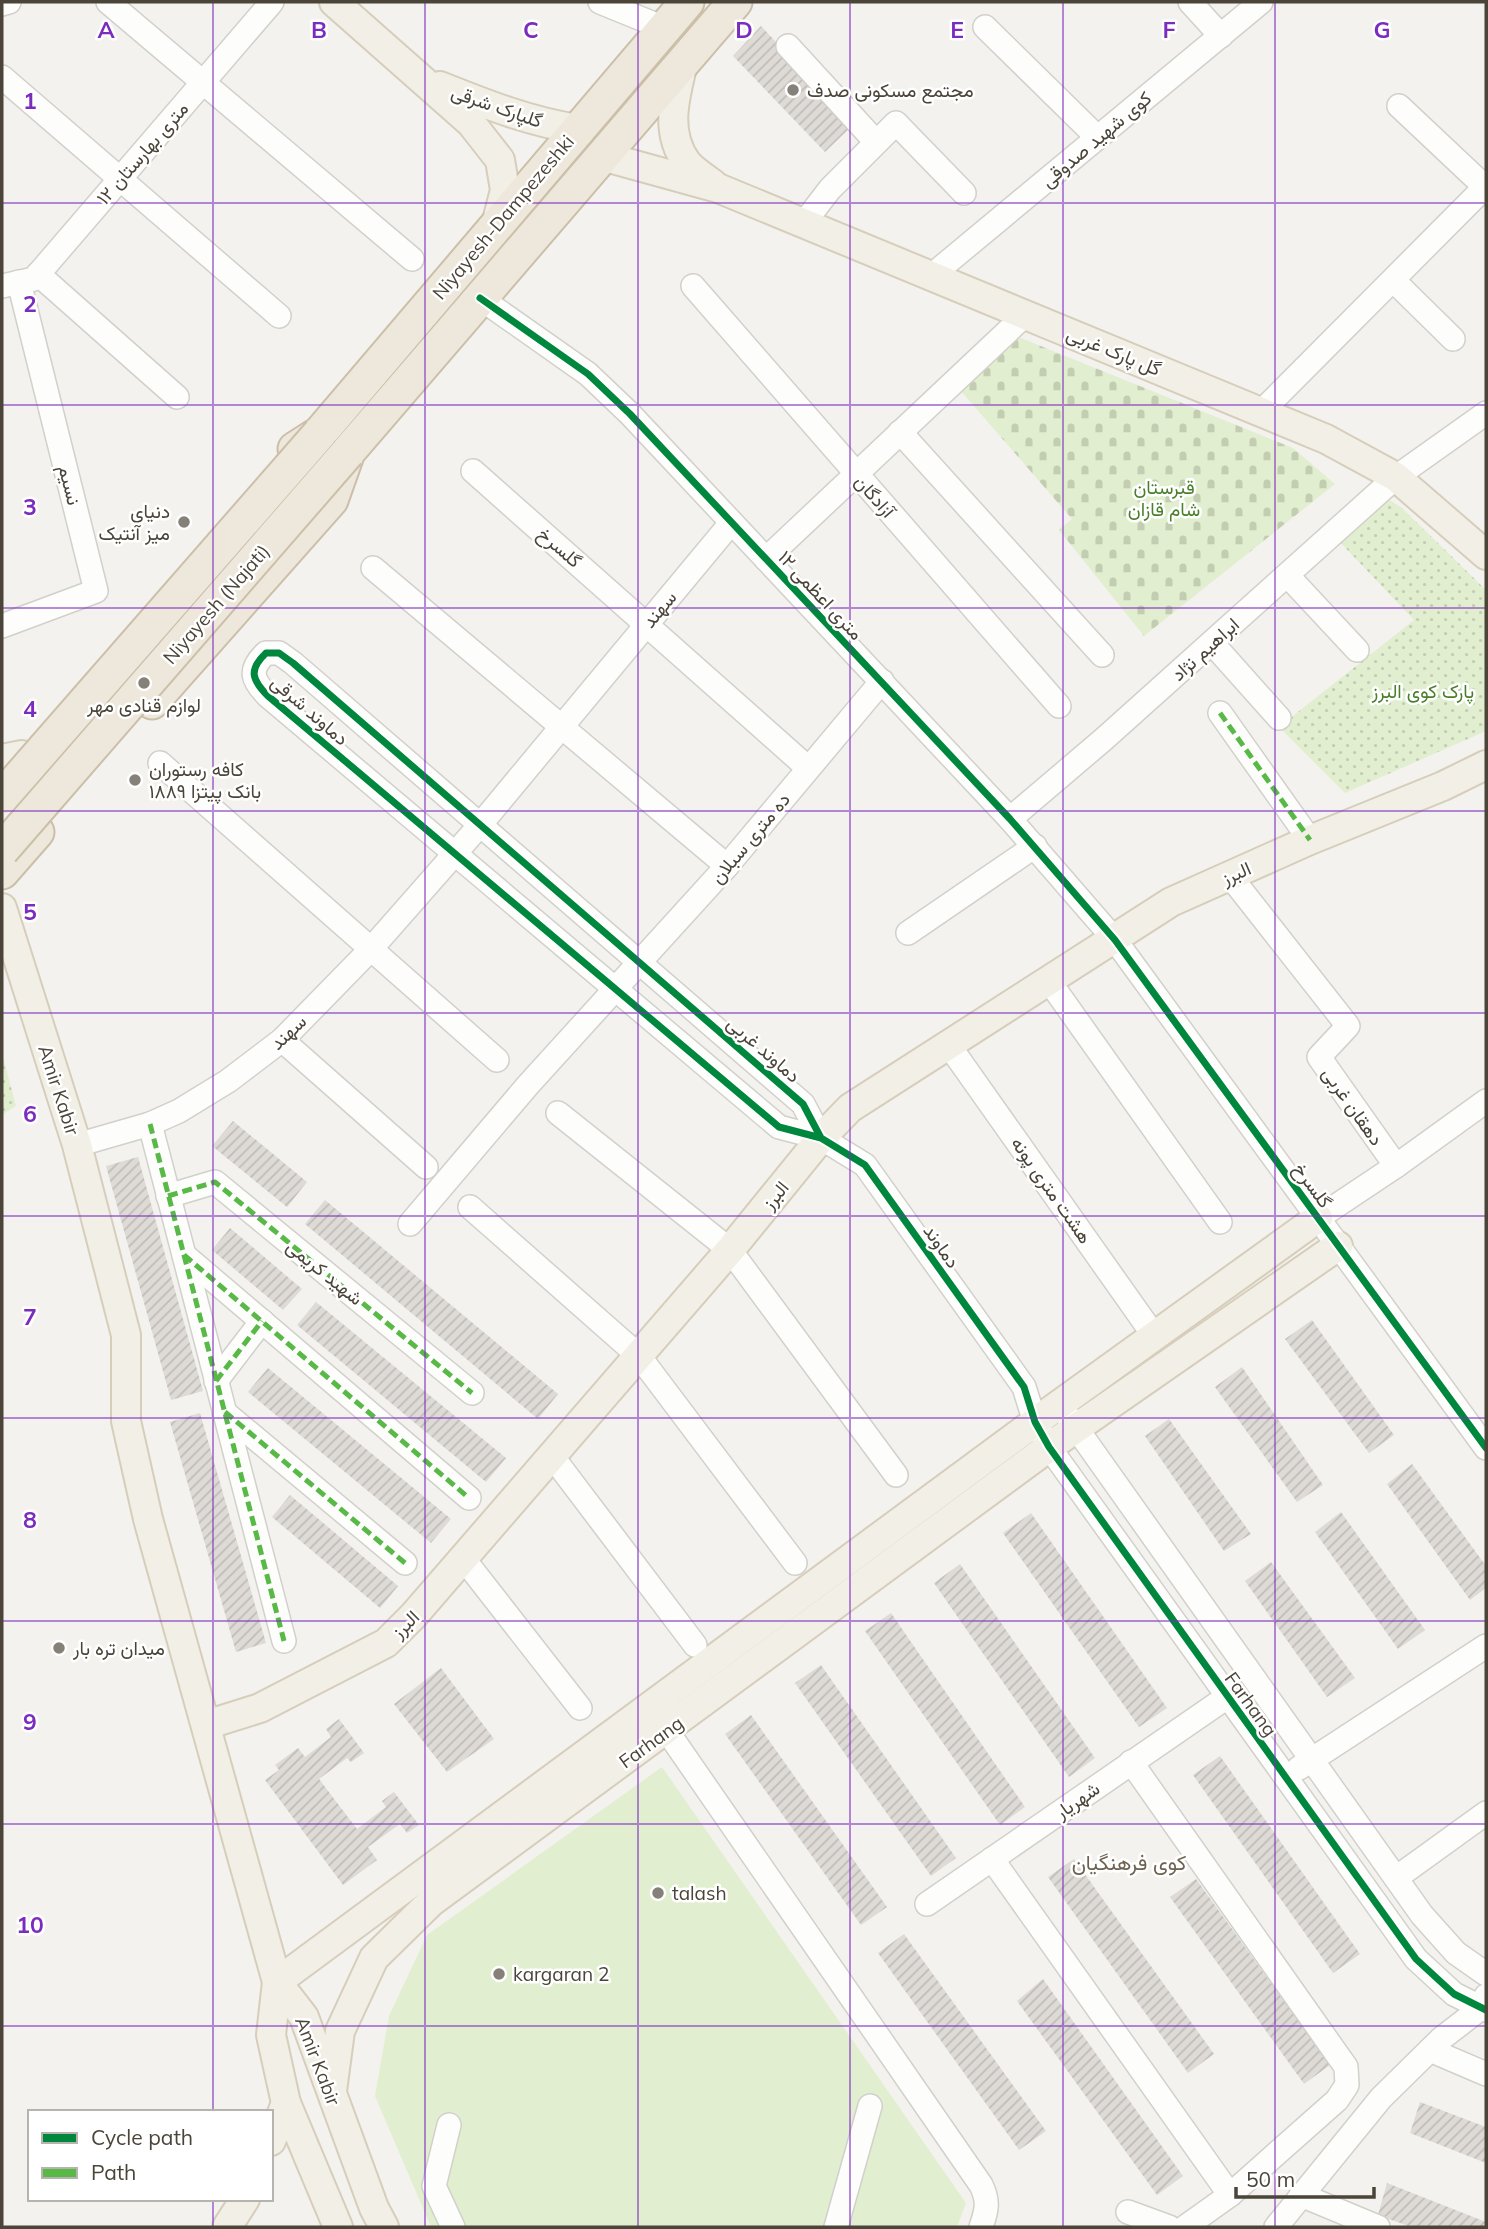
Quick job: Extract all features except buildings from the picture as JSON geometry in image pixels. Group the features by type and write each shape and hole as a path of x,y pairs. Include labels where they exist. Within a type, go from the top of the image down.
{"highway":[{"name":"Niyayesh-Dampezeshki","path":"320,433 687,2"},
{"name":"Niyayesh-Dampezeshki","path":"348,452 735,2"},
{"path":"8,764 54,717 279,460 320,433"},
{"name":"Niyayesh (Najati)","path":"2,797 320,433"},
{"path":"2,872 331,500 348,452"},
{"name":"Niyayesh (Najati)","path":"2,850 348,452"},
{"path":"54,717 57,745 64,753 74,758 107,753"}],"main road":[{"name":"گلپارک شرقی","path":"334,2 471,123 500,160 505,190 496,225"},
{"path":"684,61 672,106 674,137 688,164 718,188"},
{"name":"گلپارک شرقی","path":"418,76 491,107 548,124 578,129"},
{"path":"610,146 718,188"},
{"name":"گل پارک غربی","path":"718,188 1326,439 1396,477 1486,555"},
{"name":"البرز","path":"206,1725 260,1708 386,1643 414,1615 639,1356 821,1138 850,1108 1171,902 1310,840 1443,786 1486,765"},
{"name":"البرز","path":"1443,786 1486,773"},
{"name":"Amir Kabir","path":"2,908 77,1145 126,1335 126,1422 148,1519 277,1982 271,2035 286,2103 335,2226"},
{"name":"Farhang","path":"277,1982 596,1746 658,1719 1049,1447 1068,1417 1155,1336 1318,1218"},
{"name":"Farhang","path":"331,2094 340,2031 374,1958 431,1902 1035,1422 1068,1417 1338,1246"},
{"name":"Amir Kabir","path":"277,1982 304,2017 379,2218"},
{"path":"273,2136 286,2103"},
{"path":"227,2227 244,2201"},
{"path":"335,2226 379,2218"}],"street":[{"path":"2,4 9,2"},
{"path":"108,2 412,259"},
{"name":"۱۲ متری بهارستان","path":"20,281 120,179 272,2"},
{"path":"600,2 664,28"},
{"path":"1190,2 1221,36"},
{"name":"کوی شهید صدوقی","path":"931,276 1261,2"},
{"path":"985,27 1098,138"},
{"path":"788,46 876,142"},
{"path":"2,77 279,316"},
{"path":"1261,412 1393,280 1483,197 1399,106"},
{"path":"803,224 830,189 896,123 964,193"},
{"path":"1393,280 1453,339"},
{"path":"20,281 177,397"},
{"name":"نسیم","path":"2,626 96,591 20,281"},
{"name":"آزادگان","path":"692,286 1059,706"},
{"name":"۱۲ متری اعظمی","path":"480,298 588,374 630,414 1010,818 1115,940"},
{"path":"766,559 1026,315"},
{"name":"ابراهیم نژاد","path":"1010,818 1104,739 1396,477 1486,413"},
{"path":"900,432 1102,655"},
{"name":"گلسرخ","path":"473,471 808,768"},
{"name":"سهند","path":"77,1145 150,1124 179,1111 228,1081 282,1041 371,949 480,825 731,523"},
{"path":"373,568 727,866"},
{"path":"1287,575 1357,650"},
{"path":"1212,643 1279,718"},
{"name":"دماوند شرقی","path":"454,854 268,696 257,685 253,673 257,661 266,653 279,653 293,663 480,825"},
{"name":"ده متری سبلان","path":"410,1224 528,1085 727,866 882,681"},
{"path":"1220,713 1310,840"},
{"path":"160,763 497,1060"},
{"name":"دماوند غربی","path":"480,825 803,1104 821,1138"},
{"path":"908,933 1035,846"},
{"path":"454,854 779,1127 821,1138"},
{"name":"دهقان غربی","path":"1230,876 1348,1026 1319,1057 1395,1166 1318,1218"},
{"name":"گلسرخ","path":"1115,940 1486,1448"},
{"path":"1049,981 1220,1222"},
{"path":"282,1041 426,1167"},
{"name":"هشت متری پونه","path":"948,1044 1155,1336"},
{"path":"1395,1166 1486,1101"},
{"path":"558,1113 730,1250 896,1475"},
{"path":"150,1124 284,1641"},
{"name":"دماوند","path":"821,1138 865,1165 1024,1387"},
{"name":"شهید کریمی","path":"168,1196 215,1182 472,1393"},
{"path":"470,1207 639,1356 795,1563"},
{"path":"184,1255 469,1498"},
{"path":"216,1381 262,1321"},
{"name":"Farhang","path":"1024,1387 1068,1417 1422,1915 1456,1953 1486,1974"},
{"name":"Farhang","path":"1024,1387 1035,1422 1049,1447 1416,1959 1454,1994 1485,2005"},
{"path":"225,1412 405,1563"},
{"path":"552,1456 695,1645"},
{"path":"463,1558 580,1708"},
{"path":"1285,1778 1311,1758 1486,1646"},
{"name":"شهریار","path":"927,1904 1227,1697"},
{"path":"658,1719 981,2185 987,2197 987,2210 981,2227"},
{"path":"1131,1762 1346,2067 1347,2085 1337,2100 1230,2195 1185,2227"},
{"path":"1396,1878 1486,1813"},
{"path":"992,1858 1230,2195"},
{"path":"1276,2227 1381,2098 1430,2050 1485,2005"},
{"path":"1430,2050 1486,2074"},
{"path":"836,2227 870,2106"},
{"path":"449,2125 434,2186 453,2227"},
{"path":"1301,2194 1378,2227"},
{"path":"1128,2212 1169,2227"}],"green space":[{"name":"قبرستان شام قازان","path":"1016,336 1293,448 1335,484 1144,636 1059,530 1072,519 960,390"},
{"name":"پارک کوی البرز","path":"1379,494 1401,507 1486,590 1486,731 1345,793 1279,727 1414,620 1336,538"},
{"path":"2,1053 16,1106 2,1115"},
{"path":"662,1767 966,2203 957,2227 431,2227 375,2096 389,2016 427,1935"}],"marked path":[{"path":"1220,713 1310,840"},
{"path":"150,1124 284,1641"},
{"path":"168,1196 215,1182 472,1393"},
{"path":"184,1255 469,1498"},
{"path":"216,1381 262,1321"},
{"path":"225,1412 405,1563"}],"cycle path":[{"path":"480,298 588,374 630,414 1010,819 1115,940 1486,1448"},
{"path":"821,1138 803,1104 293,663 279,653 266,653 260,659 254,675 258,685 268,696 779,1127 821,1138 865,1165 1024,1387 1035,1422 1049,1447 1416,1959 1454,1994 1486,2010"}],"place":[{"name":"مجتمع مسکونی صدف","path":"793,90"},
{"name":"دنیای میز آنتیک","path":"184,522"},
{"name":"لوازم قنادی مهر","path":"144,683"},
{"name":"کافه رستوران بانک پیتزا ۱۸۸۹","path":"135,780"},
{"name":"میدان تره بار","path":"59,1648"},
{"name":"talash","path":"658,1893"},
{"name":"kargaran 2","path":"499,1974"}],"district":[{"name":"کوی فرهنگیان","path":"1129,1862"}]}
